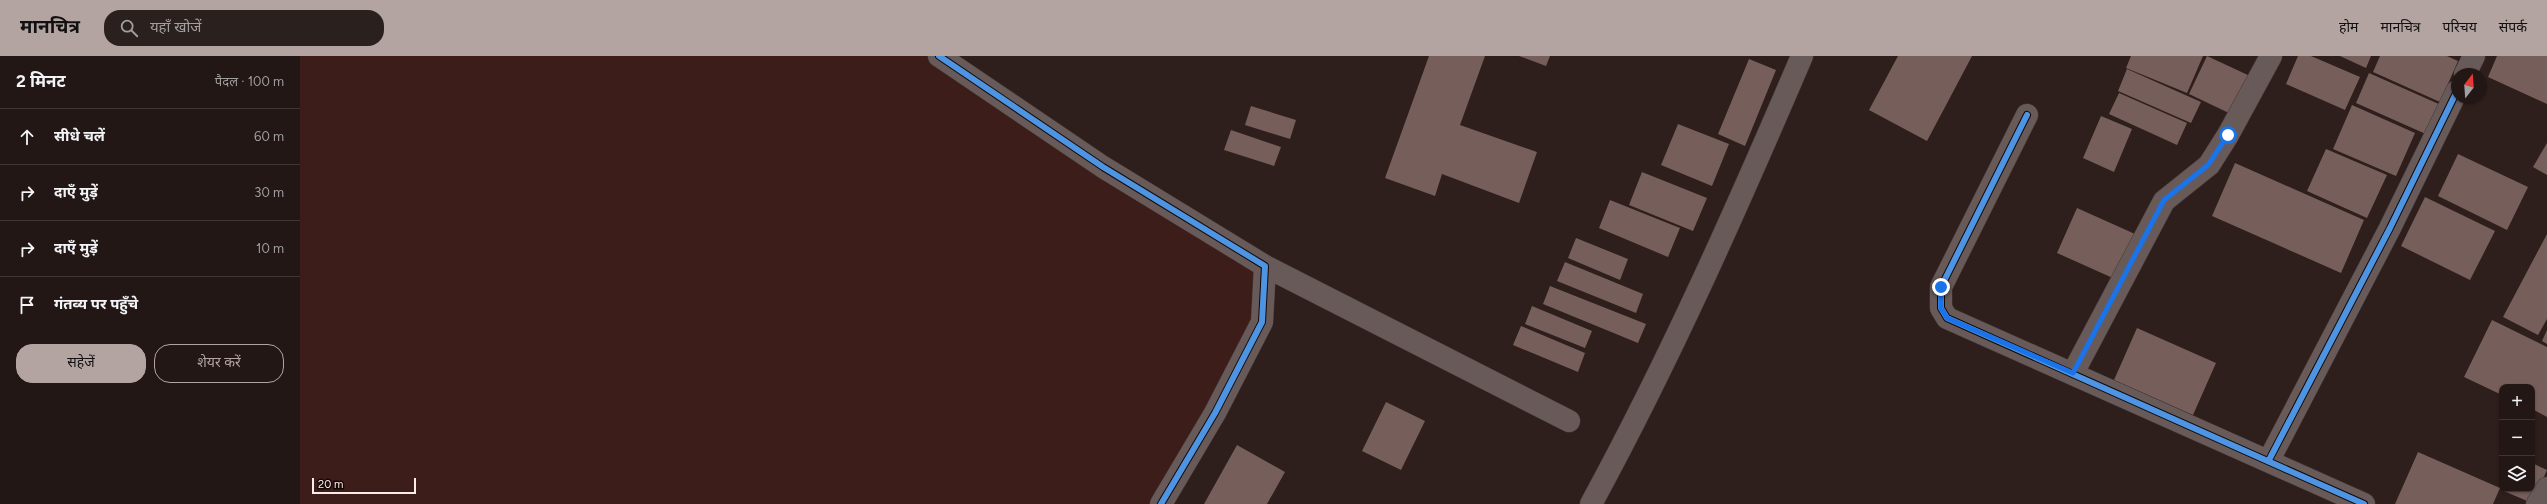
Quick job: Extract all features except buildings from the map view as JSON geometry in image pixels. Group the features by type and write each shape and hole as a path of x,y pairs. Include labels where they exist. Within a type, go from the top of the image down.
{"street":[{"path":"939,56 1103,167 1266,266 1569,421"},
{"path":"1591,504 1617,456 1729,226 1802,56"},
{"path":"2073,373 2164,200 2208,165 2228,135 2271,56"},
{"path":"2468,68 2474,56"},
{"path":"2269,460 2386,235 2451,103"},
{"path":"2027,115 1941,287 1941,308 1947,318 2269,460 2364,504"},
{"path":"1161,504 1214,413 1262,322 1266,266"},
{"path":"2537,504 2547,488"}],"shaded area":[{"path":"300,56 939,56 1265,266 1262,322 1161,504 300,504"}],"cycle path":[{"path":"939,56 1103,167 1265,266 1262,322 1215,413 1161,504"},
{"path":"2269,460 2390,228 2451,103"},
{"path":"2027,115 1941,287 1941,308 1947,318 2364,504"}],"route":[{"path":"1941,287 1941,308 1947,318 2073,373 2164,200 2184,186 2208,165 2228,135"}]}
